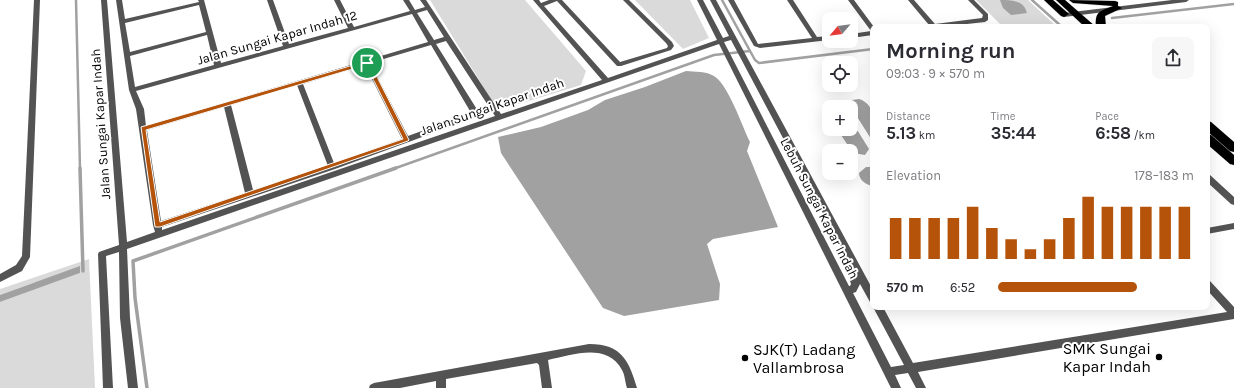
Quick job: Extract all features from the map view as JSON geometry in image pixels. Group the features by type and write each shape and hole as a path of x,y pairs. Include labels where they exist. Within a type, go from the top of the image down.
{"highway":[{"path":"1048,0 1068,9 1087,24"},
{"path":"1060,0 1068,9 1077,24"},
{"path":"1068,9 1116,6"},
{"path":"1101,24 1100,17 1102,14 1116,6"},
{"path":"1210,128 1234,148"},
{"path":"1210,141 1234,162"}],"street":[{"path":"0,278 20,268 26,257 37,0"},
{"name":"Jalan Sungai Kapar Indah","path":"104,0 123,247"},
{"path":"119,0 132,90 140,109 158,234"},
{"path":"270,0 287,47"},
{"path":"337,0 352,29"},
{"path":"157,226 250,195 471,116 474,111 406,0"},
{"path":"424,0 499,117"},
{"path":"538,2 555,0"},
{"path":"559,0 619,65 669,50 671,46 669,42 626,0"},
{"path":"700,0 721,40"},
{"path":"714,0 734,37"},
{"path":"731,0 756,45 760,46 822,39"},
{"path":"790,0 816,40"},
{"path":"851,0 870,26"},
{"path":"911,0 931,24"},
{"path":"950,24 985,20 986,15 971,0"},
{"path":"1116,6 1145,0"},
{"path":"1068,9 1186,0"},
{"path":"122,22 201,1 218,66"},
{"path":"538,2 606,80"},
{"name":"Jalan Sungai Kapar Indah 12","path":"132,90 428,8"},
{"path":"126,54 209,33"},
{"path":"858,35 870,33"},
{"name":"Jalan Sungai Kapar Indah","path":"108,388 102,259 123,247 721,40 734,37"},
{"name":"Lebuh Sungai Kapar Indah","path":"734,37 870,293"},
{"path":"143,129 448,38"},
{"name":"Lebuh Sungai Kapar Indah","path":"721,40 896,388"},
{"path":"367,63 406,140"},
{"path":"299,83 332,166"},
{"path":"227,104 250,195"},
{"path":"1210,180 1234,202"},
{"path":"1210,230 1234,226"},
{"path":"842,242 856,284 853,289 847,290"},
{"path":"123,247 125,318 133,388"},
{"path":"1210,287 1234,314"},
{"path":"880,310 921,388"},
{"path":"888,372 911,370 1234,314"},
{"path":"374,388 595,348 607,351 618,357 624,363 632,388"},
{"path":"539,358 544,363 547,388"},
{"path":"440,376 441,388"}],"shaded area":[{"path":"430,0 525,0 586,71 581,85 519,104 492,101"},
{"path":"635,0 690,0 709,38 683,49"},
{"path":"976,0 1028,0 1054,24 1000,24"},
{"path":"1000,0 1020,3 1023,5 1027,13 1011,15 1003,8"},
{"path":"686,71 711,74 719,80 724,87 750,142 747,151 778,227 713,239 707,244 720,284 719,300 624,316 603,308 501,153 498,137 541,127 588,110 605,100 645,87"},
{"path":"859,99 865,102 870,108 870,137 858,118 858,100 852,100"},
{"path":"858,131 869,149 865,155 858,154 858,144 847,144 842,136 858,136"},
{"path":"866,167 870,167 870,185 863,182 859,176 859,173"},
{"path":"89,259 95,388 0,388 0,302 80,273 33,283 0,295 0,289"},
{"path":"80,266 80,273 0,302 0,295"}],"waterway":[{"path":"76,0 80,169"},
{"path":"722,0 755,60 759,63 870,49"},
{"path":"1032,0 1059,24"},
{"path":"1112,18 1234,4"},
{"path":"393,169 714,55 750,51"},
{"path":"80,168 83,271"},
{"path":"147,388 135,298 133,261 396,168"}],"place":[{"name":"SMK Sungai Kapar Indah","path":"1159,357"},
{"name":"SJK(T) Ladang Vallambrosa","path":"745,358"}],"route":[{"path":"367,63 406,140 157,226 143,129 367,63"}]}
